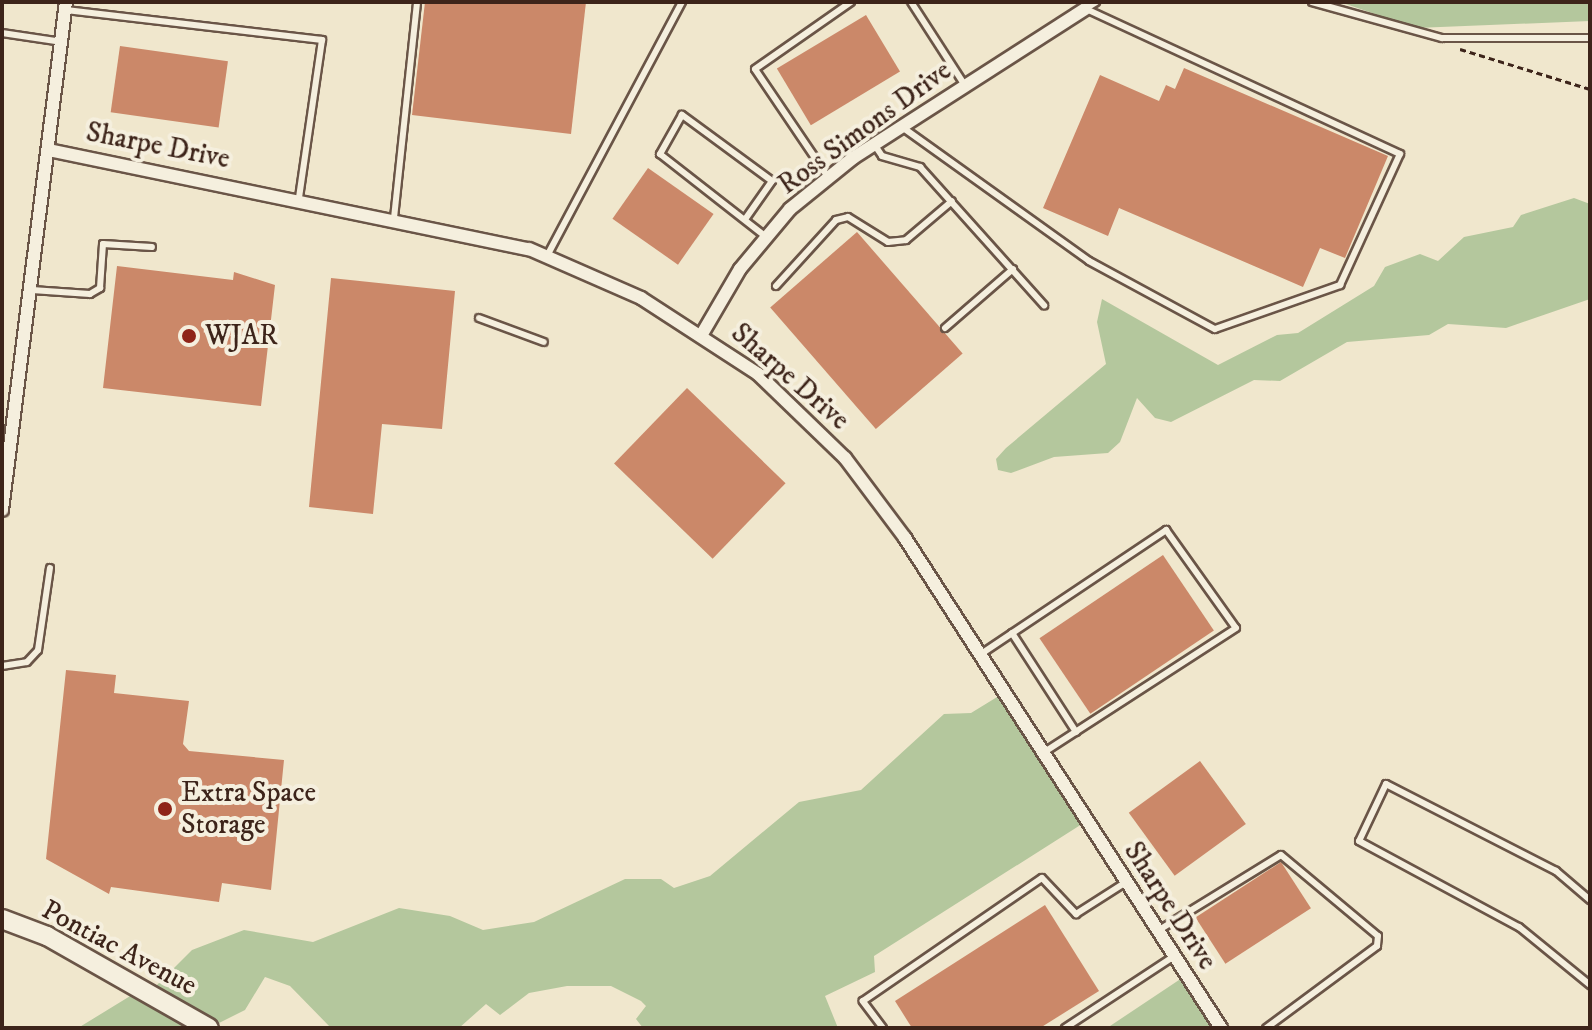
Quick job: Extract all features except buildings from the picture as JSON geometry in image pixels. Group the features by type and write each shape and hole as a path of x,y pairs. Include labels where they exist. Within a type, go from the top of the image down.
{"main road":[{"name":"Pontiac Avenue","path":"2,919 139,988 202,1024"}],"street":[{"path":"2,510 66,6"},
{"name":"Ross Simons Drive","path":"702,334 765,236 828,177 964,84 1090,6"},
{"name":"Sharpe Drive","path":"49,150 299,197 547,256 702,334 784,396 845,458 979,655 1221,1028"}],"lane":[{"path":"394,218 417,2"},
{"path":"547,256 682,2"},
{"path":"828,177 755,69 851,2"},
{"path":"911,2 964,84"},
{"path":"1312,2 1442,38 1590,38"},
{"path":"66,6 322,40 299,197"},
{"path":"902,127 1089,261 1215,329 1340,285 1400,154 1090,6"},
{"path":"2,33 62,42"},
{"path":"746,218 772,181 682,115 662,142 660,154 746,218 765,236"},
{"path":"874,144 882,156 920,167 1044,305"},
{"path":"776,286 836,220 848,217 888,242 906,240 952,201"},
{"path":"32,290 90,294 100,288 103,244 152,247"},
{"path":"945,328 1013,269"},
{"path":"479,318 544,342"},
{"path":"979,655 1166,530 1236,628 1043,753"},
{"path":"2,666 27,662 38,650 50,568"},
{"path":"1012,633 1076,732"},
{"path":"1590,900 1556,871 1386,784 1359,841 1519,927 1590,985"},
{"path":"1158,931 1281,855 1378,936 1377,946 1266,1028"},
{"path":"883,1028 863,1001 1042,878 1076,914 1126,882"},
{"path":"1065,1028 1174,956"}],"path":[{"path":"1452,47 1590,89"}],"green space":[{"path":"1340,2 1590,2 1590,21 1416,28"},
{"path":"1574,198 1590,204 1590,299 1506,328 1448,324 1429,335 1347,342 1280,381 1254,380 1171,422 1155,418 1137,398 1120,442 1108,453 1054,457 1011,473 998,470 996,459 1006,448 1106,364 1097,322 1102,299 1218,365 1277,335 1298,333 1374,286 1385,267 1420,254 1438,261 1464,237 1513,227 1521,215"},
{"path":"1002,694 1082,824 874,956 875,972 825,996 838,1028 643,1028 636,1019 646,1006 641,1001 611,986 567,986 529,993 500,1015 486,1004 459,1028 331,1028 290,986 265,977 245,1010 209,1028 78,1028 140,990 151,991 192,950 244,930 313,942 399,908 450,916 483,930 534,922 625,879 661,879 674,888 710,876 799,802 861,790 944,714 971,713"},
{"path":"1185,976 1220,1028 1107,1028"}],"place":[{"name":"WJAR","path":"189,336"},
{"name":"Extra Space Storage","path":"165,809"}]}
